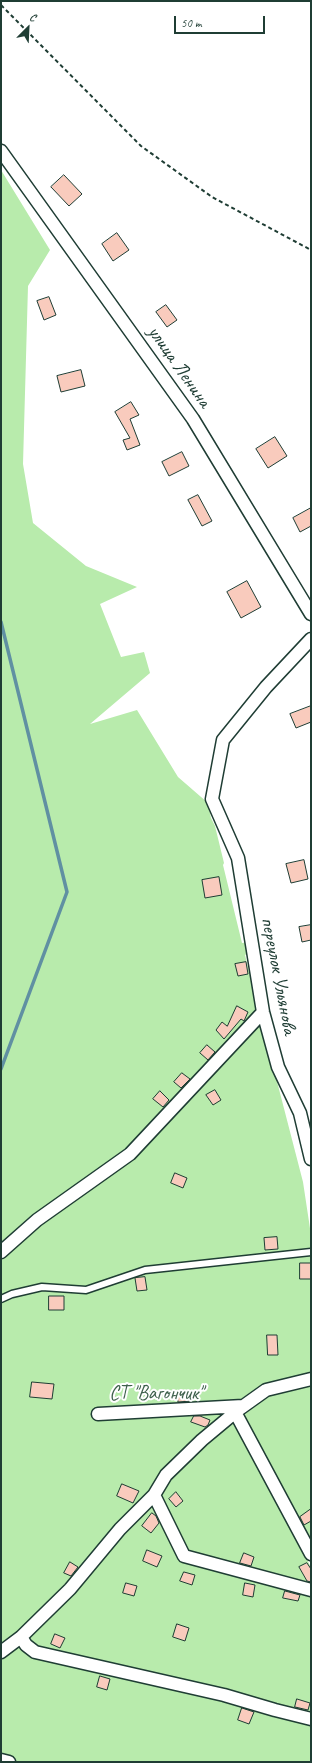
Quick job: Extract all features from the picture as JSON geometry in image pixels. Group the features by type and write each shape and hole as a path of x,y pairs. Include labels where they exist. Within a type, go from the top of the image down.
{"street":[{"name":"улица Ленина","path":"1,151 193,418 311,614"},
{"name":"переулок Ульянова","path":"311,639 266,687 223,740 212,799 238,858 263,1012 278,1067 300,1113 311,1159"},
{"path":"1,1252 37,1220 130,1154 263,1012"},
{"path":"1,1652 21,1637 70,1589 120,1529 154,1495 166,1475 202,1440 239,1409 266,1390 311,1379"},
{"path":"98,1414 239,1409"},
{"path":"239,1409 311,1554"},
{"path":"154,1495 184,1556 311,1590"},
{"path":"21,1637 26,1645 34,1652 224,1695 311,1719"},
{"path":"1,1760 9,1762"}],"lane":[{"path":"1,1299 12,1294 42,1287 86,1290 145,1270 311,1252"}],"path":[{"path":"1,5 141,146 212,197 311,250"}],"green space":[{"name":"СТ \"Вагончик\"","path":"1,170 50,250 28,286 23,464 33,523 86,566 137,587 100,604 121,657 144,652 150,673 90,724 137,710 178,777 208,803 224,863 223,865 242,943 248,942 249,953 245,955 251,979 255,979 257,1004 303,1182 311,1235 311,1554 306,1557 311,1568 311,1762 1,1762"}],"building":[{"path":"64,175 82,194 69,206 51,187"},
{"path":"117,233 129,250 113,261 102,244"},
{"path":"49,297 56,315 44,320 37,301"},
{"path":"166,305 177,320 167,327 156,312"},
{"path":"81,370 85,386 61,392 57,376"},
{"path":"131,402 139,415 130,419 140,445 127,450 123,440 130,438 115,412"},
{"path":"275,437 287,456 268,468 256,449"},
{"path":"182,452 189,466 169,476 162,462"},
{"path":"198,495 212,521 202,526 188,500"},
{"path":"311,508 311,526 300,532 293,518"},
{"path":"247,581 261,607 241,618 227,592"},
{"path":"311,706 311,722 296,728 290,714"},
{"path":"304,860 308,879 291,883 286,864"},
{"path":"219,877 222,895 205,898 202,880"},
{"path":"311,925 311,940 302,942 299,927"},
{"path":"246,962 248,974 238,976 235,964"},
{"path":"237,1006 248,1012 244,1021 241,1019 224,1039 216,1030 222,1022 227,1026"},
{"path":"207,1045 215,1052 208,1060 200,1053"},
{"path":"182,1073 190,1079 181,1088 174,1082"},
{"path":"215,1090 221,1100 213,1105 206,1095"},
{"path":"160,1091 169,1100 163,1107 153,1099"},
{"path":"175,1173 187,1178 183,1188 171,1183"},
{"path":"277,1237 278,1249 265,1250 264,1238"},
{"path":"300,1263 311,1263 311,1279 300,1279"},
{"path":"145,1277 147,1290 137,1291 135,1278"},
{"path":"49,1296 64,1296 64,1310 49,1310"},
{"path":"267,1335 277,1335 278,1355 268,1355"},
{"path":"32,1382 54,1384 52,1399 30,1397"},
{"path":"191,1394 191,1401 178,1402 177,1395"},
{"path":"194,1416 200,1416 210,1420 208,1425 205,1427 191,1422"},
{"path":"122,1484 139,1491 133,1503 117,1496"},
{"path":"176,1492 183,1501 176,1507 169,1499"},
{"path":"311,1509 311,1521 304,1525 300,1517"},
{"path":"152,1513 156,1516 159,1523 151,1533 142,1526"},
{"path":"147,1550 162,1556 157,1567 143,1561"},
{"path":"244,1553 254,1557 251,1566 240,1563"},
{"path":"70,1562 78,1567 71,1576 64,1573"},
{"path":"307,1563 311,1569 311,1582 307,1581 299,1567"},
{"path":"184,1572 195,1575 192,1585 180,1581"},
{"path":"126,1583 137,1586 134,1596 123,1593"},
{"path":"245,1583 255,1585 253,1597 243,1595"},
{"path":"285,1591 300,1595 298,1601 283,1598"},
{"path":"177,1624 189,1628 185,1641 173,1637"},
{"path":"55,1634 65,1638 60,1648 51,1644"},
{"path":"100,1676 110,1679 107,1690 97,1687"},
{"path":"297,1699 310,1703 308,1710 295,1707"},
{"path":"242,1708 254,1712 249,1724 238,1720"}],"waterway":[{"path":"1,622 67,892 1,1069"}]}
